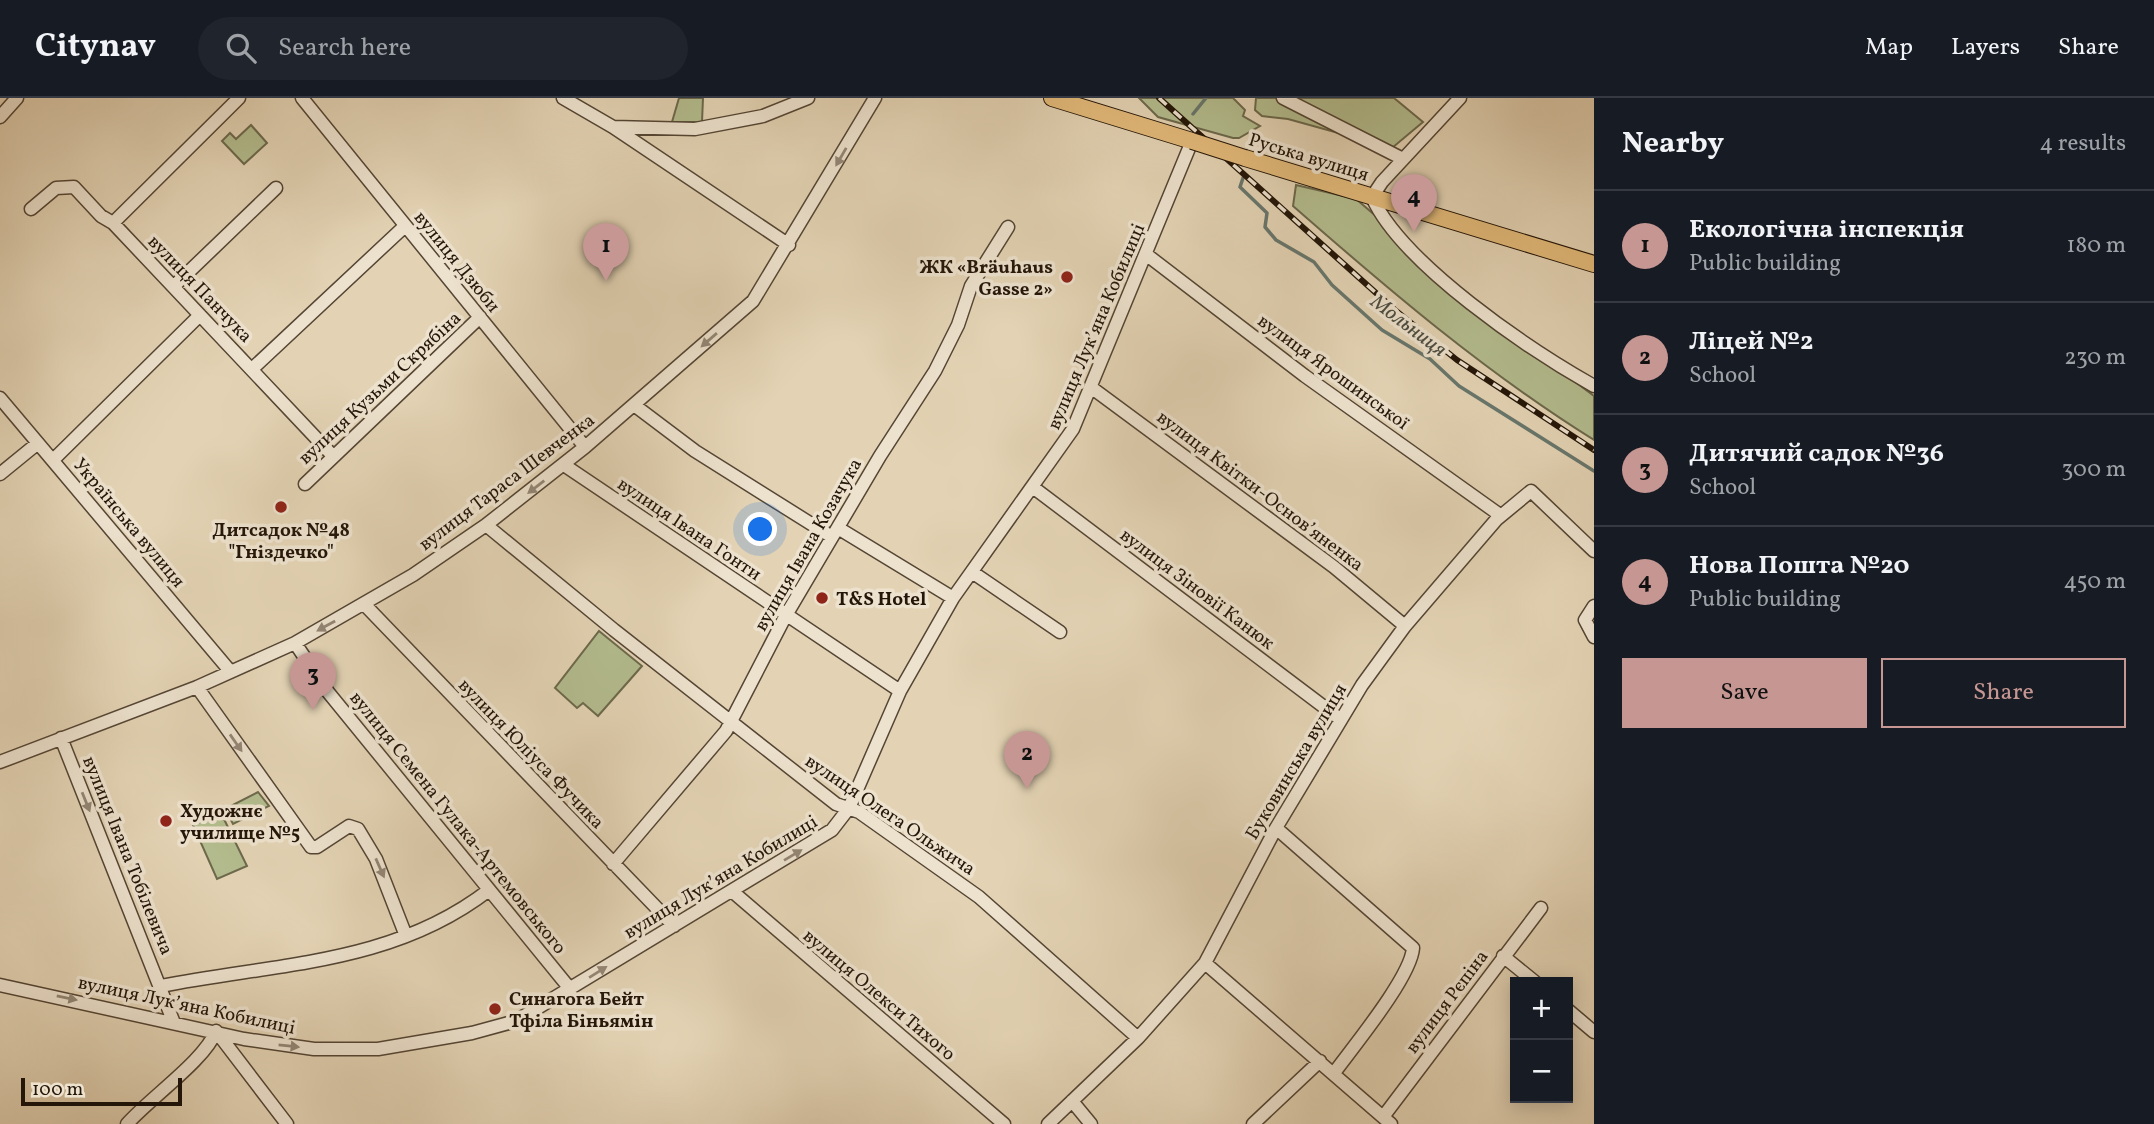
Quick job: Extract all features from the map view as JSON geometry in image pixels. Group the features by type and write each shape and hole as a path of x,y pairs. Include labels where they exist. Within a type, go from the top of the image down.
{"main road":[{"name":"Руська вулиця","path":"1052,98 1594,264"}],"street":[{"path":"0,117 18,98"},
{"path":"113,223 239,98"},
{"name":"вулиця Дзюби","path":"302,98 586,447"},
{"path":"563,98 613,127 789,245"},
{"path":"613,127 695,129 763,116 808,98"},
{"name":"вулиця Тараса Шевченка","path":"0,762 197,687 295,643 364,604 486,525 586,447 753,301 876,98"},
{"path":"1283,98 1403,159"},
{"path":"1460,98 1371,197 1378,212 1407,249 1436,274 1557,365 1594,386"},
{"name":"вулиця Лукʼяна Кобилиці","path":"0,985 280,1045 344,1051 378,1049 489,1029 516,1021 571,990 832,830 849,808 900,691 953,598 1034,488 1073,429 1192,141"},
{"name":"вулиця Панчука","path":"31,209 56,188 74,187 174,286 333,456"},
{"path":"174,286 276,188"},
{"path":"252,369 405,226"},
{"name":"вулиця Івана Козачука","path":"613,864 730,723 785,617 934,371 958,325 971,286 1008,227"},
{"name":"вулиця Ярошинської","path":"1147,255 1305,376 1500,515"},
{"path":"53,460 200,315"},
{"name":"вулиця Кузьми Скрябіна","path":"305,484 480,317"},
{"name":"вулиця Квітки-Основʼяненка","path":"1092,388 1334,568 1405,626"},
{"name":"Українська вулиця","path":"0,398 230,671"},
{"path":"634,405 695,451 953,598"},
{"path":"0,474 38,443"},
{"name":"вулиця Івана Гонти","path":"564,465 785,617 900,691"},
{"name":"вулиця Зіновії Канюк","path":"1034,488 1340,719"},
{"name":"Буковинська вулиця","path":"1048,1124 1138,1038 1205,963 1276,828 1340,719 1405,626 1500,515 1531,491 1594,551"},
{"name":"вулиця Олега Ольжича","path":"486,525 730,723 836,804 859,812 979,897 1138,1038"},
{"path":"972,572 1060,632"},
{"name":"вулиця Юліуса Фучика","path":"364,604 674,926"},
{"path":"1594,606 1585,620 1594,637"},
{"name":"вулиця Семена Гулака-Артемовського","path":"295,643 328,692 571,990"},
{"path":"197,687 311,847 317,847 349,826 358,829 376,859 406,936"},
{"name":"вулиця Івана Тобілевича","path":"61,738 174,1023"},
{"path":"1276,828 1413,948 1412,958 1334,1073"},
{"path":"161,986 342,957 441,923 489,890"},
{"name":"вулиця Олекси Тихого","path":"733,892 1004,1124"},
{"name":"вулиця Рєпіна","path":"1387,1121 1503,956 1541,908"},
{"path":"1503,956 1529,977"},
{"path":"1205,963 1387,1121"},
{"path":"1573,1014 1594,1032"},
{"path":"127,1124 148,1100 210,1046 216,1031"},
{"path":"216,1031 287,1124"},
{"path":"1253,1124 1320,1061"},
{"path":"1072,1101 1091,1124"}],"green space":[{"path":"679,98 703,98 702,122 672,122"},
{"path":"1139,98 1233,98 1245,110 1243,116 1260,126 1239,138 1233,138 1158,117"},
{"path":"1256,98 1394,98 1423,122 1392,148 1288,119 1262,116 1255,110"},
{"path":"251,125 267,143 244,164 222,141 230,133 236,139"},
{"path":"1296,185 1356,199 1377,217 1409,257 1594,396 1594,440 1514,387 1365,268 1293,206"},
{"path":"599,631 642,666 598,716 583,703 577,708 555,688"},
{"path":"258,792 269,806 233,824 225,809"},
{"path":"221,813 247,866 217,879 193,825"}],"waterway":[{"name":"Мольниця","path":"1193,114 1206,98"},
{"name":"Мольниця","path":"1243,178 1240,187 1267,213 1265,227 1276,240 1314,262 1332,285 1382,330 1430,359 1459,386 1594,471"}],"railway":[{"path":"1159,98 1395,310 1457,360 1594,450"}],"place":[{"name":"Нова Пошта №20","path":"1414,232"},
{"name":"ЖК «Bräuhaus Gasse 2»","path":"1067,277"},
{"name":"Екологічна інспекція","path":"606,281"},
{"name":"Дитсадок №48 \"Гніздечко\"","path":"281,507"},
{"name":"T&S Hotel","path":"822,598"},
{"name":"Дитячий садок №36","path":"313,710"},
{"name":"Ліцей №2","path":"1027,789"},
{"name":"Художнє училище №5","path":"166,821"},
{"name":"Синагога Бейт Тфіла Біньямін","path":"495,1009"}]}
